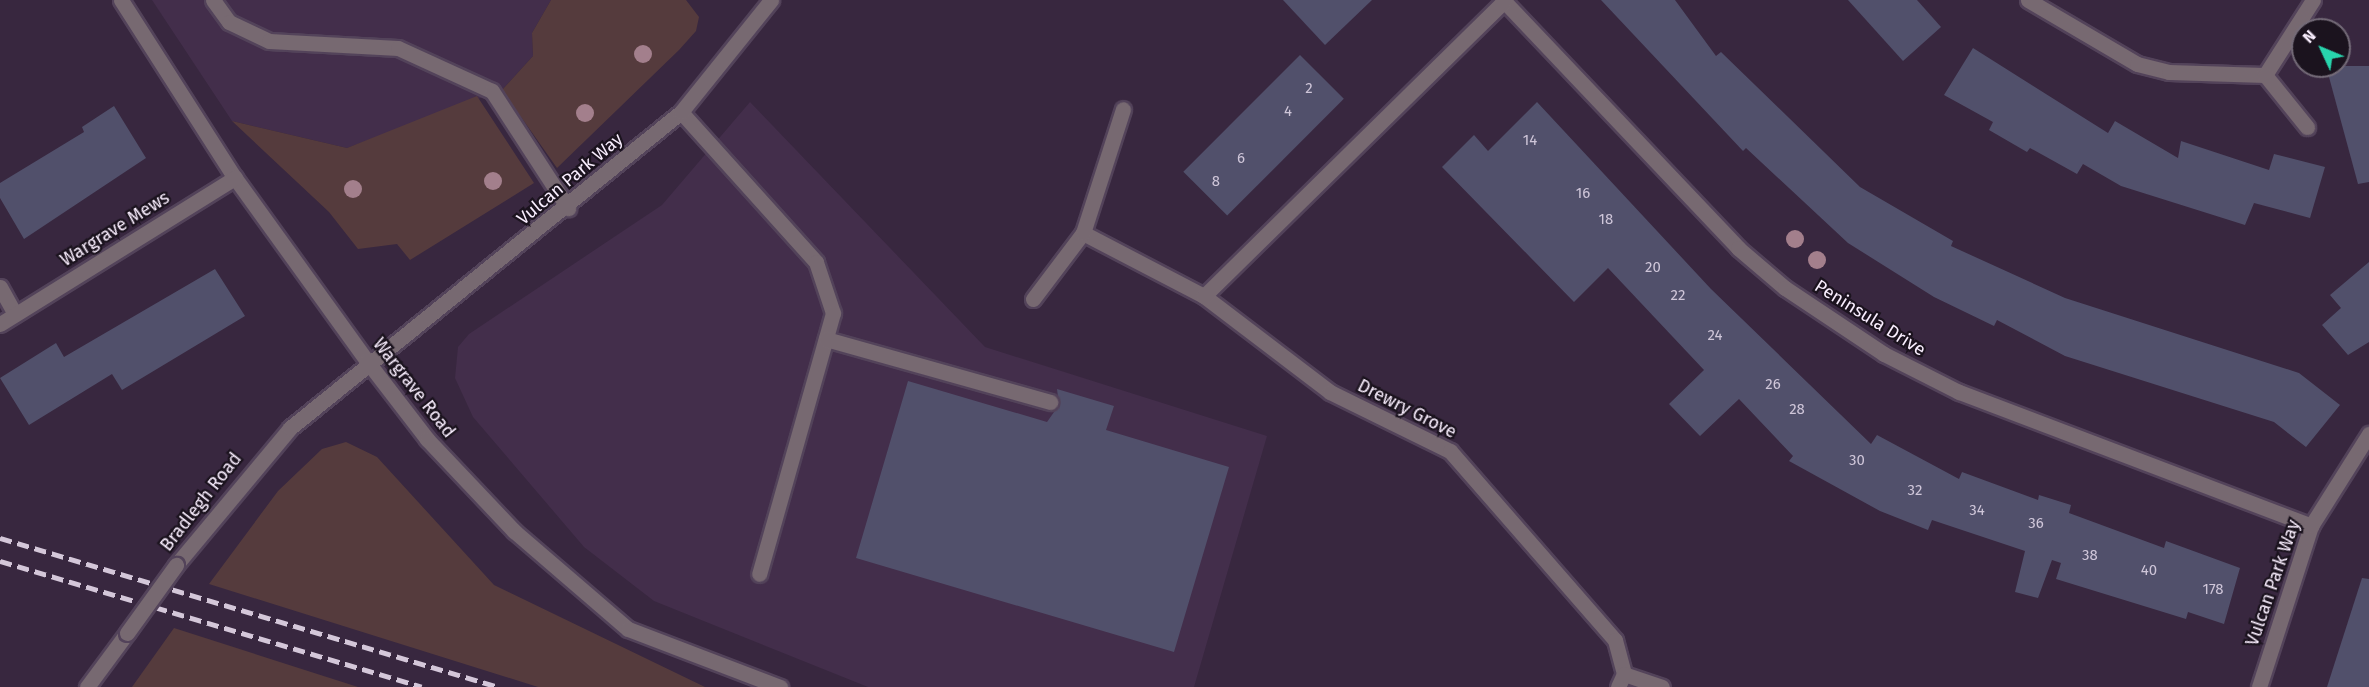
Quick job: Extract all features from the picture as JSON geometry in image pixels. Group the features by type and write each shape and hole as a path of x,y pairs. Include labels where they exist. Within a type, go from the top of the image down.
{"street":[{"name":"Wargrave Road","path":"121,0 235,178 367,361 435,447 514,531 602,611 675,651 780,687"},
{"path":"213,0 229,22 269,41 398,48 492,91 568,208"},
{"name":"Vulcan Park Way","path":"367,361 568,208 681,112 771,0"},
{"path":"2028,0 2137,64 2169,72 2265,75 2307,127"},
{"path":"2265,75 2313,0"},
{"path":"1204,296 1503,1"},
{"name":"Peninsula Drive","path":"1503,1 1738,248 1785,288 1884,354 1959,392 2311,526"},
{"path":"1033,299 1083,232 1123,109"},
{"path":"681,112 816,262 833,313 759,574"},
{"name":"Wargrave Mews","path":"0,324 235,178"},
{"name":"Drewry Grove","path":"1083,232 1204,296 1330,392 1450,451 1615,640 1621,681 1662,687"},
{"path":"0,287 15,314"},
{"path":"826,339 1050,402"},
{"name":"Bradlegh Road","path":"87,687 176,565 262,457 367,361"},
{"name":"Vulcan Park Way","path":"2259,687 2311,526 2369,434"}],"shaded area":[{"path":"152,0 551,0 532,33 533,56 502,90 347,148 232,121"},
{"path":"551,0 686,0 699,17 696,31 679,50 557,168 502,90 533,56 532,33"},
{"path":"477,96 534,183 410,260 397,244 358,249 329,212 232,121 347,148"},
{"path":"750,102 985,347 1267,436 1194,687 868,687 654,601 584,547 473,417 455,378 458,347 469,334 662,205"},
{"path":"346,442 377,457 494,585 705,687 538,687 209,584 278,491 322,449"},
{"path":"174,628 358,687 132,687"}],"building":[{"path":"1283,0 1372,0 1325,45"},
{"path":"1601,0 1675,0 1716,56 1721,52 1860,187 1953,241 1951,246 2065,298 2299,373 2340,405 2306,447 2274,422 2065,356 1997,320 1994,326 1934,297 1848,243 1746,148 1743,151"},
{"path":"1848,0 1917,0 1941,27 1903,61"},
{"path":"1973,48 2108,133 2115,121 2178,158 2181,141 2269,170 2274,154 2325,167 2310,218 2254,203 2245,225 2121,186 2083,164 2077,174 2030,148 2027,152 1989,130 1993,122 1944,95"},
{"path":"1300,55 1344,99 1227,216 1183,172"},
{"path":"2351,66 2369,66 2369,182 2358,184 2329,78 2351,78"},
{"path":"1537,102 1711,289 1871,444 1877,435 1959,479 1962,472 2038,500 2039,495 2071,505 2069,513 2164,548 2166,541 2240,568 2224,624 2188,612 2186,619 2056,579 2061,563 2052,560 2038,598 2015,592 2025,551 1932,520 1928,530 1880,511 1789,461 1793,456 1739,399 1700,436 1669,404 1704,370 1608,268 1574,302 1442,167 1474,135 1488,151"},
{"path":"114,106 146,158 24,239 0,198 0,183 84,132 82,127"},
{"path":"2369,262 2369,342 2348,355 2322,325 2341,308 2330,295"},
{"path":"215,269 245,316 122,390 112,374 29,425 0,378 56,343 64,357"},
{"path":"908,381 1047,422 1059,405 1057,389 1114,406 1106,430 1229,467 1174,652 856,558"},
{"path":"2362,578 2369,579 2369,687 2327,687"}],"railway":[{"path":"0,538 499,687"},
{"path":"0,561 422,687"}]}
